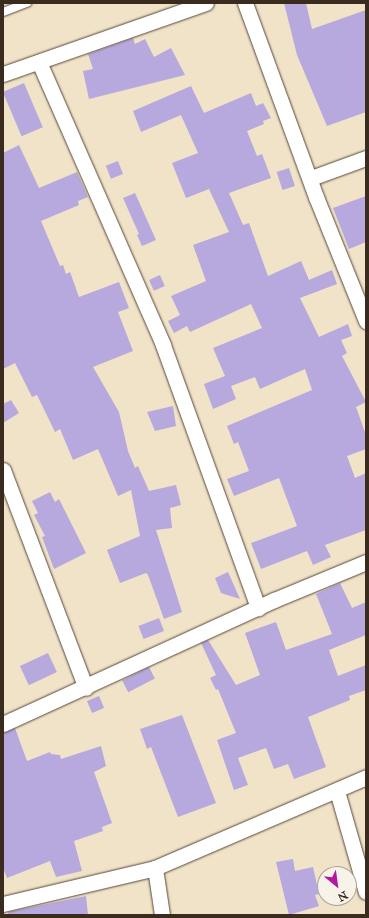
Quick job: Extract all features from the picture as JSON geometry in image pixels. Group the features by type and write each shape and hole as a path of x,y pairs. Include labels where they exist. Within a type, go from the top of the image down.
{"street":[{"path":"3,74 206,3"},
{"path":"245,3 311,178 316,197 366,321"},
{"path":"39,62 163,345 258,608"},
{"path":"311,178 366,158"},
{"path":"3,470 86,688"},
{"path":"3,724 86,688 258,608 366,562"},
{"path":"3,904 155,868 337,791 366,777"},
{"path":"337,791 366,892"},
{"path":"155,868 162,915"}],"lane":[{"path":"3,12 27,3"}],"building":[{"path":"284,3 306,3 312,29 366,10 366,112 327,126 297,55"},
{"path":"133,38 135,44 145,39 154,57 171,48 185,75 89,99 83,71 93,69 88,54"},
{"path":"24,83 43,127 22,136 3,92"},
{"path":"191,86 204,113 251,93 256,106 263,103 271,118 263,121 264,124 247,131 257,156 262,154 271,178 229,193 243,225 249,223 268,276 301,261 309,280 332,270 337,284 300,298 319,337 348,324 352,336 341,340 347,353 342,356 366,402 356,407 366,435 366,449 347,456 355,478 366,473 366,530 325,545 331,557 313,565 307,551 261,569 251,543 297,526 279,478 234,496 227,479 249,471 238,442 234,444 227,426 312,390 305,369 260,389 255,377 231,386 236,399 213,409 204,384 225,376 213,348 262,328 251,304 190,332 187,326 174,333 168,321 180,315 171,296 206,281 193,245 229,232 209,189 186,198 172,163 198,153 181,115 141,132 133,111"},
{"path":"19,145 39,188 77,172 88,197 78,201 79,205 41,221 60,266 63,265 66,274 70,272 79,297 119,282 129,308 118,312 133,351 93,367 119,412 128,451 135,468 138,466 149,491 176,485 181,505 170,508 172,528 156,530 182,612 164,619 148,575 146,573 120,583 107,550 140,536 131,490 118,496 98,449 73,460 60,429 55,432 37,395 32,397 15,363 3,369 3,153"},
{"path":"118,161 123,174 111,179 106,166"},
{"path":"289,168 295,186 283,190 277,172"},
{"path":"135,193 156,240 142,246 137,235 139,234 123,198"},
{"path":"366,196 366,242 349,249 333,208"},
{"path":"160,275 165,286 154,291 149,280"},
{"path":"11,400 19,413 3,423 3,404"},
{"path":"173,406 176,426 155,431 147,412"},
{"path":"50,492 55,502 59,499 86,553 54,569 42,537 45,536 34,515 38,513 32,501"},
{"path":"228,572 240,599 221,593 215,578"},
{"path":"340,583 352,608 366,602 366,635 329,650 338,676 366,665 366,690 349,696 350,700 308,717 326,767 294,779 288,764 274,769 266,748 238,758 248,785 234,790 217,740 236,733 218,689 216,690 210,678 216,675 201,643 208,640 236,685 260,675 245,633 276,622 286,650 332,634 316,594"},
{"path":"159,618 164,631 143,639 138,626"},
{"path":"48,653 57,672 29,685 20,666"},
{"path":"149,667 155,679 128,692 122,681"},
{"path":"99,696 104,708 92,713 87,701"},
{"path":"182,715 216,803 178,817 151,747 147,749 140,729"},
{"path":"15,728 27,761 50,752 51,754 60,755 61,759 101,746 106,766 94,772 112,823 102,827 103,831 74,841 82,871 56,877 50,861 7,878 3,868 3,733"},
{"path":"293,859 295,871 313,867 317,885 317,894 315,895 317,906 319,906 289,915 276,862"},
{"path":"86,896 88,915 9,915 8,912"}]}
